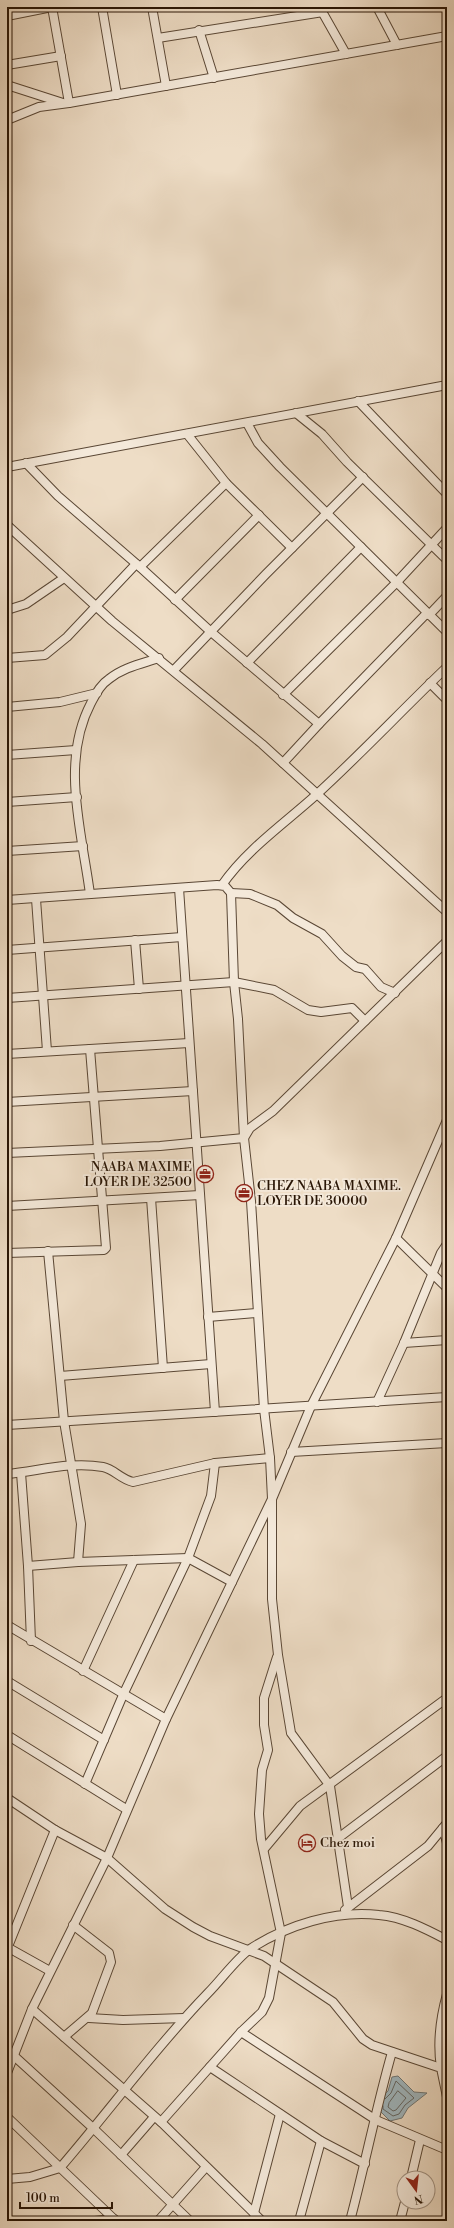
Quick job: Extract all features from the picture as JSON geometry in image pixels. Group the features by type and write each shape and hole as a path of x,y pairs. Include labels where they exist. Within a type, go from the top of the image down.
{"street":[{"path":"7,16 52,7 68,103"},
{"path":"102,7 117,95"},
{"path":"152,7 166,86"},
{"path":"377,7 397,45"},
{"path":"158,38 321,9 346,54"},
{"path":"199,30 214,78"},
{"path":"8,119 39,107 117,95 447,36"},
{"path":"7,65 61,56"},
{"path":"7,85 68,103"},
{"path":"7,467 447,385"},
{"path":"358,401 447,494"},
{"path":"296,413 322,434 363,478 447,560"},
{"path":"247,423 258,443 396,583 447,632"},
{"path":"187,434 226,483 292,548"},
{"path":"26,463 58,496 138,565 175,600 283,695 319,724"},
{"path":"174,670 210,631 363,478"},
{"path":"7,658 45,655 226,483"},
{"path":"175,600 259,515"},
{"path":"7,525 96,606 283,763 447,912"},
{"path":"283,695 396,583 447,528"},
{"path":"247,662 361,547"},
{"path":"7,610 26,604 64,578"},
{"path":"283,763 319,724 447,596"},
{"path":"90,894 77,797 76,750 82,724 97,693 105,682 124,669 159,658"},
{"path":"222,885 233,871 254,850 318,794 447,667"},
{"path":"430,684 447,700"},
{"path":"7,707 60,702 97,693"},
{"path":"7,755 76,750"},
{"path":"7,802 77,797"},
{"path":"7,850 83,846"},
{"path":"7,900 222,885 227,887 231,893 234,982 238,1019 244,1138 251,1201 264,1409 270,1458 272,1499 272,1599 278,1656 290,1733 330,1786 348,1907"},
{"path":"179,888 215,1412"},
{"path":"231,893 250,894 277,905 293,918 322,934 342,956 356,966 365,970 381,987 395,993"},
{"path":"36,899 47,1051"},
{"path":"7,950 135,940 182,938"},
{"path":"135,940 139,989"},
{"path":"244,1138 248,1130 273,1110 447,941"},
{"path":"7,998 234,982 274,990 308,1010 321,1012 353,1009 365,1021"},
{"path":"7,1054 189,1043"},
{"path":"7,1253 104,1250 106,1246 90,1049"},
{"path":"7,1102 192,1091"},
{"path":"7,2072 32,2009 107,1858 126,1809 166,1719 272,1499 311,1406 396,1238 447,1120"},
{"path":"7,1153 197,1143 244,1138"},
{"path":"7,1206 200,1194"},
{"path":"151,1198 163,1368"},
{"path":"396,1238 447,1288"},
{"path":"377,1402 404,1343 441,1252 447,1244"},
{"path":"48,1251 64,1421 70,1465 81,1524 78,1562"},
{"path":"208,1317 257,1313"},
{"path":"404,1343 447,1340"},
{"path":"60,1376 211,1364"},
{"path":"7,1425 447,1397"},
{"path":"291,1452 447,1443"},
{"path":"7,1474 70,1465 105,1467 118,1477 133,1482 215,1463 270,1458"},
{"path":"85,1784 123,1695 188,1558 211,1496 215,1463"},
{"path":"21,1473 28,1566 31,1641"},
{"path":"28,1566 78,1562 188,1558 232,1582"},
{"path":"83,1671 134,1560"},
{"path":"7,1625 31,1641 166,1719"},
{"path":"161,2122 268,2004 281,1933 259,1826 259,1814 262,1770 268,1750 264,1706 265,1692 278,1656"},
{"path":"7,1681 104,1740"},
{"path":"264,1849 300,1806 330,1786 447,1698"},
{"path":"7,1735 126,1809"},
{"path":"337,1839 447,1756"},
{"path":"7,1798 55,1830 107,1858 165,1909 193,1927 210,1936 264,1956 333,2002 363,2039 392,2052 441,2068"},
{"path":"445,1826 447,1843"},
{"path":"329,1918 348,1907 428,1846 445,1826"},
{"path":"50,1971 7,1948 55,1830"},
{"path":"7,2179 30,2177 60,2168 94,2129 124,2089 184,2018 249,1950 296,1926 329,1918 380,1915 407,1921 447,1940"},
{"path":"64,2037 89,2018 111,1962 111,1956 73,1925"},
{"path":"447,1994 439,2030 438,2048 447,2098"},
{"path":"32,2009 161,2122 262,2221"},
{"path":"89,2018 122,2020 184,2018"},
{"path":"241,2032 376,2120 420,2140 447,2150"},
{"path":"350,2221 376,2120 379,2096 392,2052"},
{"path":"13,2056 94,2129 190,2221"},
{"path":"210,2068 321,2141 365,2164"},
{"path":"254,2213 280,2114"},
{"path":"121,2155 154,2117"},
{"path":"7,2118 115,2220"},
{"path":"413,2170 420,2140"},
{"path":"299,2221 321,2141"},
{"path":"158,2221 206,2167"},
{"path":"400,2221 403,2210"},
{"path":"95,2221 115,2220"}],"water":[{"path":"398,2076 414,2092 427,2093 408,2108 402,2118 390,2121 379,2110 380,2098 388,2091 392,2077"}],"place":[{"name":"NAABA MAXIME LOYER DE 32500","path":"205,1174"},
{"name":"CHEZ NAABA MAXIME. LOYER DE 30000","path":"244,1193"},
{"name":"Chez moi","path":"307,1843"}]}
